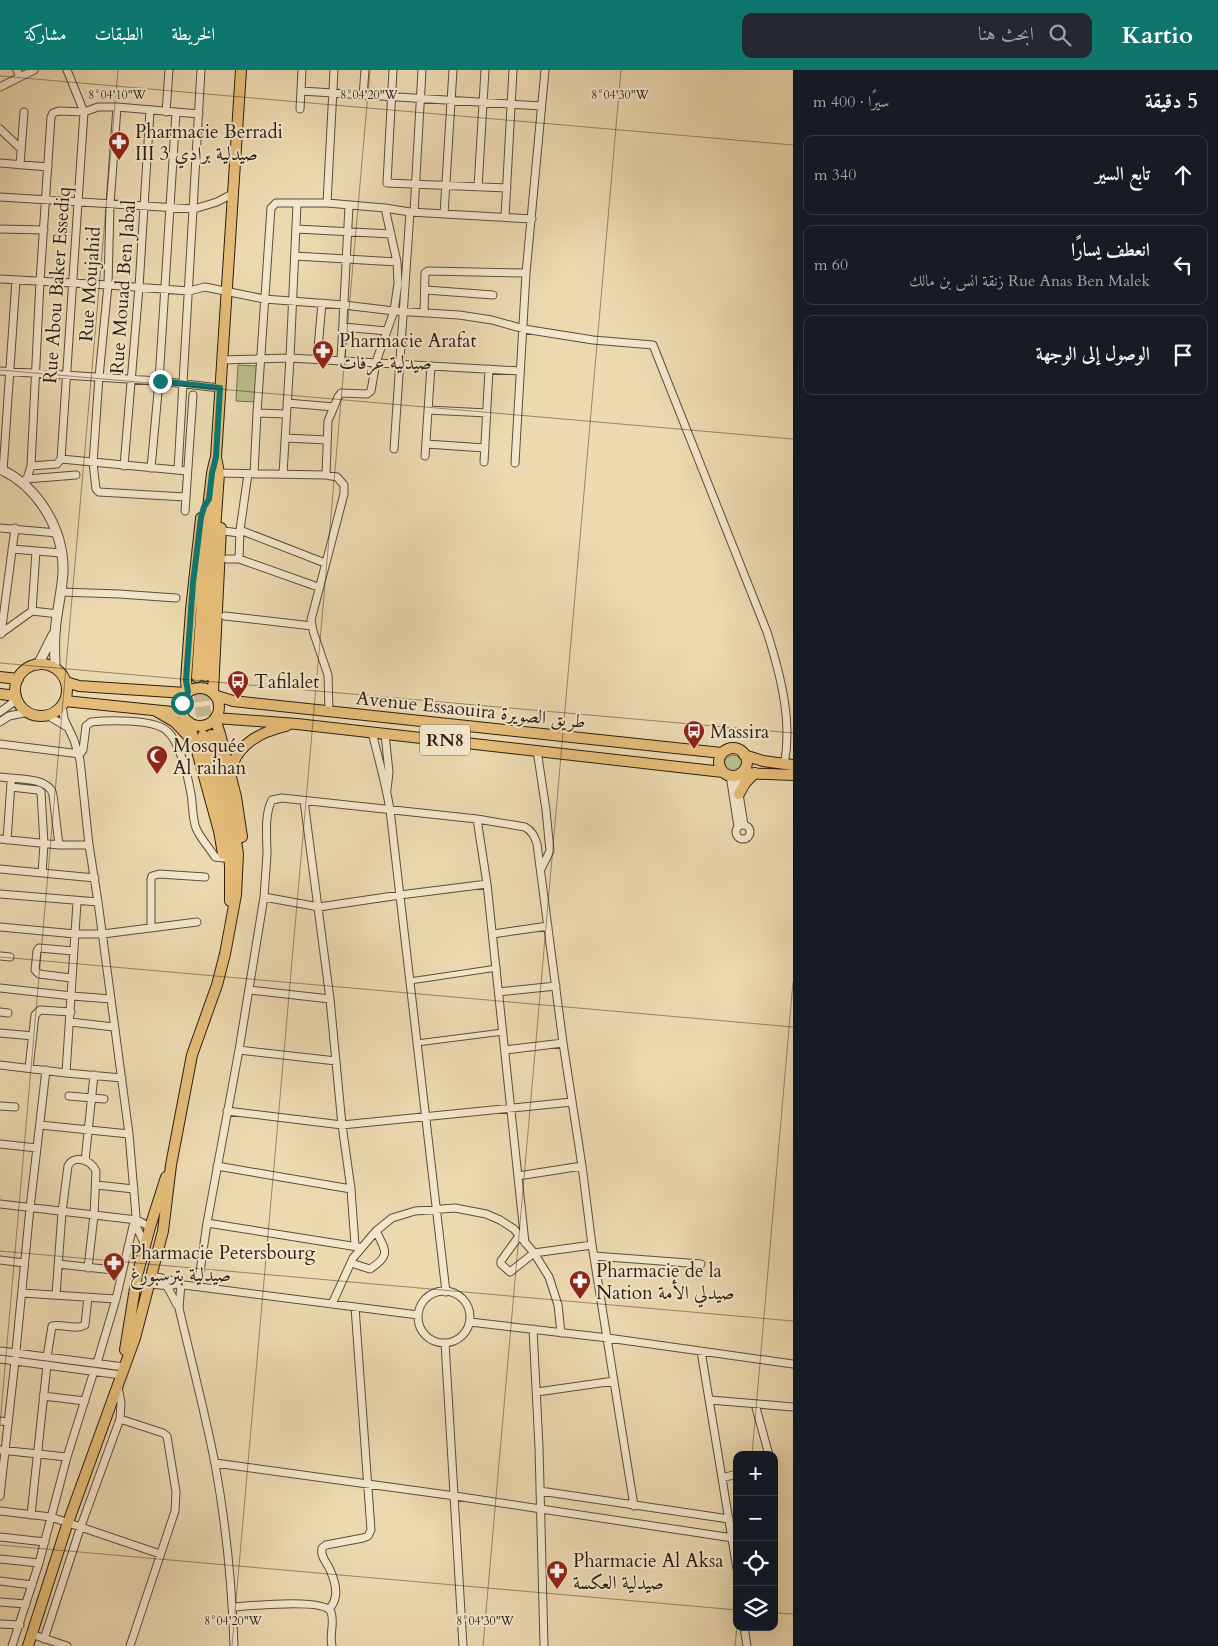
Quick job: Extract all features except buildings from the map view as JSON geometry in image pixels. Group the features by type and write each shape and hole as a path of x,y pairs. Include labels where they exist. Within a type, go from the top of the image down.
{"main road":[{"path":"201,677 213,499 212,473 216,457 241,70"},
{"path":"216,457 219,473 213,499 202,512 190,619 186,680 187,693 182,703 182,712 189,722 196,746 224,858 234,876"},
{"path":"213,499 220,513 221,527 215,694 220,707 216,719 230,774 242,836 243,860 234,876"},
{"path":"38,665 55,668 66,682 67,693 63,703 56,712 47,715 38,716 28,712 21,706 16,697 18,679 26,669 38,665"},
{"path":"0,677 18,679"},
{"path":"66,682 79,686 187,693 198,688 206,688 215,694"},
{"path":"0,694 16,697"},
{"name":"Avenue Essaouira طريق الصويرة","path":"215,694 233,701 722,753"},
{"path":"63,703 182,712"},
{"path":"148,708 175,722 196,746"},
{"path":"189,722 200,726 216,719"},
{"name":"Avenue Essaouira طريق الصويرة","path":"216,719 297,724 537,750 733,774 793,775"},
{"path":"230,774 236,756 243,746 253,738 273,729 297,724"},
{"path":"122,1371 135,1338 163,1231 171,1165 192,1056 221,969 235,904 234,876 238,854 235,832 207,735"},
{"name":"RN8","path":"722,753 732,748 763,761 788,765"},
{"path":"722,753 719,761 733,774 746,766 744,754"},
{"path":"739,794 745,783 756,773"},
{"path":"28,1646 68,1522 118,1386 136,1282 150,1228 171,1165"},
{"path":"150,1228 157,1228 163,1231"},
{"path":"136,1282 142,1286 150,1282"}],"street":[{"path":"0,86 18,73 34,70"},
{"path":"67,70 84,112"},
{"path":"164,70 168,78"},
{"path":"166,112 169,70"},
{"path":"178,470 201,70"},
{"path":"300,109 302,70"},
{"path":"327,203 334,70"},
{"path":"363,96 365,70"},
{"path":"393,70 387,183 507,188"},
{"path":"394,449 422,70"},
{"path":"444,214 452,70"},
{"path":"478,187 485,70"},
{"path":"505,217 513,70"},
{"path":"515,463 526,273 545,70"},
{"path":"301,91 542,106"},
{"path":"26,482 31,466 40,281 51,117 53,113 59,111 84,112 98,107 199,114"},
{"name":"Rue Moujahid","path":"117,107 110,205 108,285 93,463 96,489 98,492 185,497"},
{"name":"Rue Mouad Ben Jabal","path":"124,466 133,379 150,111"},
{"path":"20,165 24,112"},
{"name":"Rue Abou Baker Essediq","path":"61,460 84,112"},
{"path":"151,468 160,381 176,112"},
{"path":"0,129 21,150"},
{"path":"0,163 48,167"},
{"path":"0,197 194,209 217,202 232,194"},
{"path":"239,559 240,531 251,474 257,413 270,211 276,203 327,203 412,212 532,219"},
{"path":"283,474 297,204"},
{"path":"341,360 350,206"},
{"path":"326,475 328,421 338,395 341,393 367,394 371,391 376,362 394,311 398,283 397,262 385,208"},
{"path":"0,229 44,230"},
{"path":"296,229 391,234"},
{"path":"295,256 397,262"},
{"path":"424,313 425,272 526,273"},
{"path":"0,279 189,291 205,287 264,299 344,304 394,311 460,316 492,320 524,329 593,340 653,345 774,652 786,714 788,765"},
{"path":"16,280 2,470 26,482 46,510 62,553 61,592 55,632 55,668"},
{"path":"426,290 493,295"},
{"path":"317,359 322,303"},
{"path":"343,327 387,331"},
{"path":"222,360 290,358 520,371"},
{"path":"425,456 430,366"},
{"path":"484,462 489,369"},
{"path":"0,370 160,381 220,388"},
{"path":"185,511 193,395"},
{"path":"287,403 334,407"},
{"path":"428,410 487,413"},
{"path":"257,413 286,414"},
{"path":"285,438 327,440"},
{"path":"426,444 485,448"},
{"path":"31,466 57,464 61,460 187,471"},
{"path":"219,473 326,475 337,477 341,480 344,490 312,615 312,626 328,675 329,711"},
{"path":"26,482 76,475"},
{"path":"0,528 56,533"},
{"path":"0,634 15,528"},
{"path":"224,531 240,531 325,563"},
{"path":"12,549 62,553"},
{"path":"32,610 36,551"},
{"path":"227,559 239,559 318,587"},
{"path":"61,592 176,598"},
{"path":"0,634 32,610 58,614"},
{"path":"226,616 312,626"},
{"path":"38,665 55,632"},
{"path":"0,712 16,697"},
{"path":"63,703 67,727 78,754 129,1134 136,1220 138,1232 145,1245"},
{"path":"0,722 13,714 28,712"},
{"path":"47,715 67,727"},
{"path":"0,744 78,754 83,751 86,726 91,722 153,725 166,730 174,741 185,769 196,828 216,858 224,858"},
{"path":"372,732 381,774 387,790 390,810 446,1292"},
{"path":"384,734 389,772 387,790"},
{"path":"537,750 550,852 541,870"},
{"path":"733,774 739,794 741,826 733,774"},
{"path":"0,777 43,782 51,788 54,795 59,845"},
{"path":"11,778 3,839 44,844 89,845"},
{"path":"11,787 41,792 44,844 42,873"},
{"path":"198,1286 207,1223 239,1050 264,897 266,838 272,800 278,798 477,819 525,826 536,837 538,844 563,1043 592,1245 634,1506"},
{"path":"304,801 319,907 342,1126 358,1246"},
{"path":"477,819 497,968 525,1243"},
{"path":"0,869 94,878"},
{"path":"151,928 152,876 159,874 205,877"},
{"path":"264,897 319,907 400,894 487,884"},
{"path":"0,894 77,902 98,902"},
{"path":"66,1073 77,902"},
{"path":"0,926 75,934 103,934 197,922"},
{"path":"493,934 548,926"},
{"path":"71,978 40,974 35,970 39,948 74,951"},
{"path":"0,956 10,957"},
{"path":"410,981 497,968"},
{"path":"499,992 556,986"},
{"path":"0,988 111,999"},
{"path":"249,990 330,999"},
{"path":"29,1068 34,1015 38,1010 71,1012"},
{"path":"70,1022 114,1027"},
{"path":"417,1043 503,1032"},
{"path":"0,1033 33,1036"},
{"path":"505,1050 563,1043"},
{"path":"239,1050 336,1061"},
{"path":"0,1065 122,1078"},
{"path":"0,1496 3,1451 16,1357 24,1263 46,1070"},
{"path":"85,1161 94,1075"},
{"path":"69,1096 104,1099"},
{"path":"228,1111 342,1126 572,1102"},
{"path":"0,1106 15,1107"},
{"path":"40,1125 129,1134"},
{"path":"0,1144 37,1148"},
{"path":"56,1295 62,1212 69,1164 74,1160 85,1161 95,1168 94,1215 88,1268"},
{"path":"217,1166 351,1189"},
{"path":"518,1176 582,1166"},
{"path":"96,1185 134,1189"},
{"path":"0,1204 136,1220 150,1228"},
{"path":"332,1304 358,1246 392,1218 415,1211 455,1208 486,1214 514,1229 534,1253 555,1290 561,1333"},
{"path":"96,1363 116,1299 136,1220"},
{"path":"207,1223 358,1246"},
{"path":"351,1263 370,1269 384,1256 385,1249 376,1231"},
{"path":"519,1236 501,1261 501,1264 507,1270 511,1271 534,1253 592,1245"},
{"path":"594,1256 701,1264"},
{"path":"0,1260 24,1263"},
{"path":"58,1264 122,1271"},
{"path":"150,1282 170,1280 179,1284"},
{"path":"150,1282 167,1286 179,1284 198,1286 418,1315"},
{"path":"179,1284 179,1308 215,1463 224,1519 233,1607 234,1646"},
{"path":"167,1286 179,1308"},
{"path":"439,1292 446,1292 458,1295 466,1304 470,1315 470,1322 462,1337 445,1344 431,1340 425,1335 418,1322 418,1315 422,1304 429,1296 439,1292"},
{"path":"22,1293 116,1299"},
{"path":"31,1514 52,1326 79,1328 85,1325 88,1297"},
{"path":"329,1609 336,1598 336,1588 330,1568 326,1564 321,1550 324,1546 363,1538 371,1533 355,1307"},
{"path":"470,1322 701,1350 793,1364"},
{"path":"532,1329 537,1392 544,1646"},
{"path":"445,1344 462,1646"},
{"path":"215,1463 455,1496 733,1538 701,1350"},
{"path":"0,1352 16,1357 47,1361 94,1371 122,1371"},
{"path":"0,1359 16,1357"},
{"path":"47,1361 96,1363 122,1371"},
{"path":"12,1646 39,1563 94,1371"},
{"path":"537,1392 614,1381"},
{"path":"44,1639 81,1526 120,1419 121,1404 118,1386"},
{"path":"43,1396 85,1401"},
{"path":"710,1400 793,1407"},
{"path":"755,1404 768,1451"},
{"path":"120,1419 163,1433 168,1439 176,1492 176,1505 130,1646"},
{"path":"0,1421 8,1422"},
{"path":"3,1451 68,1457"},
{"path":"722,1478 733,1475"},
{"path":"540,1491 729,1520"},
{"path":"0,1511 51,1517 160,1554"},
{"path":"0,1537 45,1542"},
{"path":"0,1559 39,1563"},
{"path":"0,1581 32,1585"},
{"path":"0,1602 26,1604"},
{"path":"233,1607 311,1604 329,1609 332,1615 332,1646"},
{"path":"0,1624 20,1625"},
{"path":"745,1631 747,1646"},
{"path":"32,1634 67,1646"}],"green space":[{"path":"238,365 257,366 255,402 236,401"},
{"path":"733,755 739,758 742,764 739,770 733,773 727,770 724,764 727,758"}],"tunnel":[{"path":"205,676 205,706 211,735"},
{"path":"197,677 203,735"}],"place":[{"name":"Pharmacie Berradi III صيدلية برادي 3","path":"119,161"},
{"name":"Pharmacie Arafat صيدلية عرفات","path":"323,370"},
{"name":"Tafilalet","path":"238,700"},
{"name":"Massira","path":"694,750"},
{"name":"Mosquée Al raihan","path":"157,775"},
{"name":"Pharmacie Petersbourg صيدلية بترسبورغ","path":"114,1282"},
{"name":"Pharmacie de la Nation صيدلي الأمة","path":"580,1300"},
{"name":"Pharmacie Al Aksa صيدلية العكسة","path":"557,1590"}],"route":[{"path":"160,381 220,388 216,457 209,499 201,517 193,583 186,680 188,692 184,696 182,703"}]}
